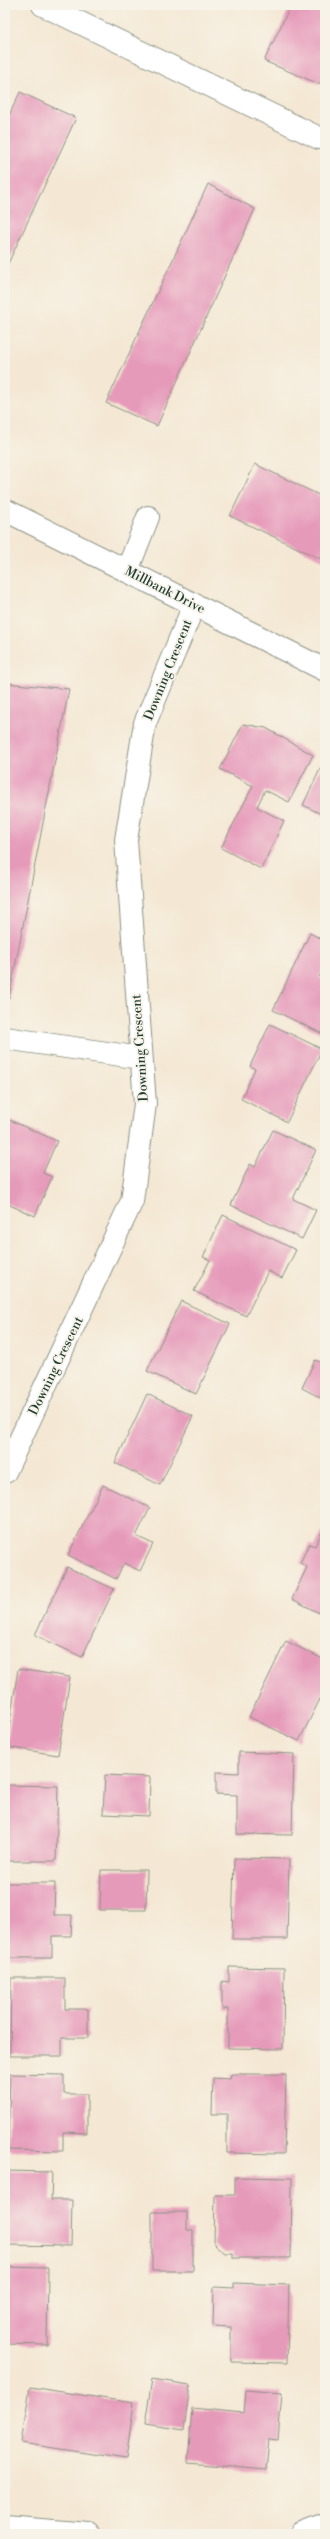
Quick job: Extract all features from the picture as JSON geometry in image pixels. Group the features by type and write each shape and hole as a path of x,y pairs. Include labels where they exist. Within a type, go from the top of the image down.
{"street":[{"path":"43,5 319,138"},
{"name":"Millbank Drive","path":"5,510 325,670"},
{"path":"127,571 148,517"},
{"name":"Downing Crescent","path":"5,1472 132,1201 145,1104 126,840 145,723 194,605"},
{"path":"5,1038 141,1058"},
{"path":"302,2534 325,2525"},
{"path":"5,2527 89,2534"}],"building":[{"path":"291,5 325,5 325,71 319,84 264,61"},
{"path":"20,92 76,118 5,270 5,124"},
{"path":"208,184 255,209 157,426 106,403"},
{"path":"255,464 325,498 325,561 230,516"},
{"path":"5,683 69,689 9,998 5,997"},
{"path":"243,724 266,728 313,755 289,802 265,790 257,807 284,821 261,869 221,848 253,786 220,769"},
{"path":"325,759 325,816 303,805"},
{"path":"310,933 325,941 325,973 322,972 319,977 325,980 325,1035 273,1010"},
{"path":"270,1024 322,1049 287,1122 241,1099 255,1069 250,1066"},
{"path":"5,1118 57,1141 43,1173 52,1177 35,1216 5,1203"},
{"path":"273,1130 316,1150 293,1199 316,1210 302,1239 231,1205 250,1164 255,1167"},
{"path":"223,1215 296,1250 282,1278 268,1271 246,1316 194,1291 210,1260 203,1257"},
{"path":"181,1301 230,1324 196,1394 147,1371"},
{"path":"315,1360 325,1364 325,1400 302,1388"},
{"path":"147,1394 193,1416 160,1485 115,1463"},
{"path":"103,1485 150,1508 136,1536 153,1544 140,1571 124,1563 116,1579 68,1555"},
{"path":"325,1526 325,1616 292,1599 307,1567 300,1563 309,1544 315,1546"},
{"path":"67,1567 114,1589 82,1657 35,1635"},
{"path":"286,1641 325,1660 325,1689 299,1741 249,1717"},
{"path":"18,1669 70,1677 58,1755 6,1747"},
{"path":"239,1752 294,1754 292,1835 237,1834 237,1795 216,1794 216,1772 239,1773"},
{"path":"105,1775 150,1777 149,1816 103,1814"},
{"path":"7,1785 58,1786 56,1861 6,1861"},
{"path":"234,1858 289,1859 287,1939 232,1939"},
{"path":"101,1870 147,1870 146,1910 100,1910"},
{"path":"5,1883 55,1883 54,1915 72,1915 71,1936 52,1936 52,1958 5,1958"},
{"path":"229,1967 284,1968 283,2049 228,2048 228,2009 222,2009 222,1981 229,1982"},
{"path":"11,1978 65,1978 65,2009 88,2009 88,2038 62,2038 62,2056 10,2056"},
{"path":"10,2074 64,2075 64,2094 87,2094 87,2133 63,2132 63,2151 8,2150"},
{"path":"231,2074 286,2074 284,2154 227,2153 227,2114 212,2114 213,2078 230,2079"},
{"path":"5,2171 52,2172 51,2200 72,2200 71,2246 5,2245"},
{"path":"235,2177 292,2178 291,2258 233,2258 233,2253 225,2253 214,2244 215,2195 235,2195"},
{"path":"152,2212 187,2212 187,2230 193,2230 193,2271 152,2271"},
{"path":"5,2267 48,2268 47,2345 5,2344"},
{"path":"234,2283 289,2285 287,2363 231,2362 231,2327 213,2326 214,2287 234,2288"},
{"path":"152,2379 190,2385 184,2430 145,2424"},
{"path":"30,2387 134,2403 126,2459 21,2443"},
{"path":"245,2390 282,2393 278,2440 269,2439 266,2470 188,2463 192,2408 243,2413"}]}
